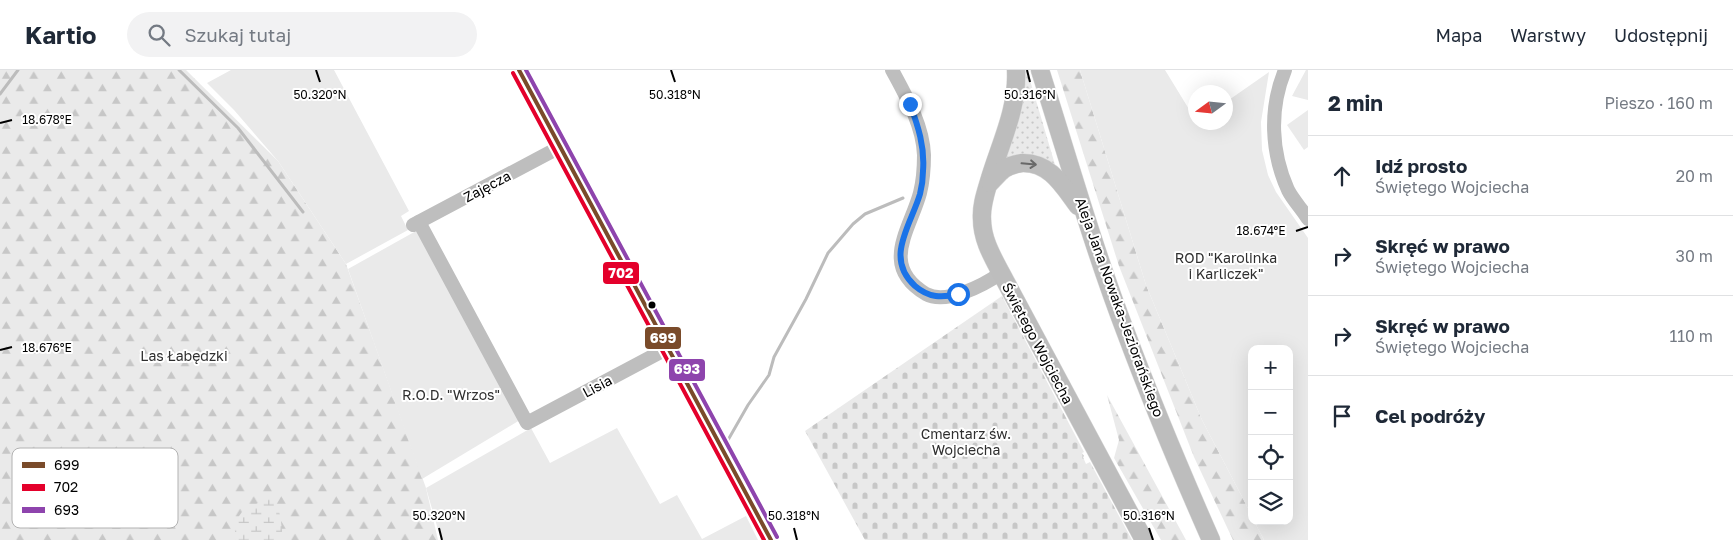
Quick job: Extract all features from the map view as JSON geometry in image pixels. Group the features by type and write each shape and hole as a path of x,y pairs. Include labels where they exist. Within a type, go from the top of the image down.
{"main road":[{"path":"1001,273 987,245 982,227 982,208 1010,121 1014,100 1016,70"},
{"name":"Aleja Jana Nowaka-Jeziorańskiego","path":"1040,70 1086,217 1132,351 1176,462 1211,540"},
{"path":"988,185 1004,168 1016,164 1030,163 1044,167 1058,179 1086,217"},
{"name":"Świętego Wojciecha","path":"1001,273 1144,540"}],"street":[{"path":"519,70 771,540"},
{"name":"Świętego Wojciecha","path":"892,70 910,104 919,129 924,153 920,193 902,239 900,253 903,268 910,281 919,289 930,296 943,297 958,294 1001,273"},
{"path":"1285,70 1276,102 1274,143 1289,191 1308,219"},
{"name":"Zajęcza","path":"527,423 416,223 560,147"},
{"name":"Lisia","path":"527,423 668,348"}],"green space":[{"name":"Las Łabędzki","path":"0,70 186,70 278,161 346,264 426,488 438,540 0,540"},
{"path":"231,70 334,70 409,211 401,216 408,230 346,264 278,161 234,110 207,83"},
{"path":"1020,70 1027,70 1056,168 1000,165"},
{"path":"1057,70 1080,70 1146,285 1202,420 1248,508 1248,525 1256,525 1264,540 1233,540 1194,457 1119,266"},
{"name":"ROD \"Karolinka i Karliczek\"","path":"1080,70 1165,70 1188,108 1188,130 1233,130 1233,97 1269,72 1261,122 1262,150 1268,175 1276,192 1308,238 1308,540 1264,540 1256,525 1293,525 1293,345 1248,345 1248,508 1202,420 1146,285"},
{"path":"1306,70 1308,70 1308,100 1292,96"},
{"path":"1308,110 1308,147 1304,150 1287,125"},
{"name":"R.O.D. \"Wrzos\"","path":"425,226 525,417 422,479 348,269"},
{"name":"Cmentarz św. Wojciecha","path":"1002,296 1084,452 1082,453 1086,464 1090,462 1132,540 865,540 805,431"},
{"path":"1107,395 1186,540 1161,540 1114,458 1119,440"},
{"name":"R.O.D. \"Wrzos\"","path":"531,428 550,463 617,428 660,504 677,495 702,539 746,516 758,540 441,540 426,488"},
{"path":"269,497 279,510 283,540 236,540 234,523 242,512"}],"waterway":[{"path":"0,94 18,70"},
{"path":"179,70 238,128 303,212"},
{"path":"728,440 748,405 769,375 774,357 806,299 828,253 853,224 865,214 903,198"}],"transit line":[{"name":"699","path":"519,70 771,540"},
{"name":"693","path":"526,70 777,537"},
{"name":"702","path":"513,73 764,540"}],"route":[{"path":"910,104 922,142 924,168 920,193 902,239 900,253 903,268 910,281 930,296 943,297 958,294"}]}
